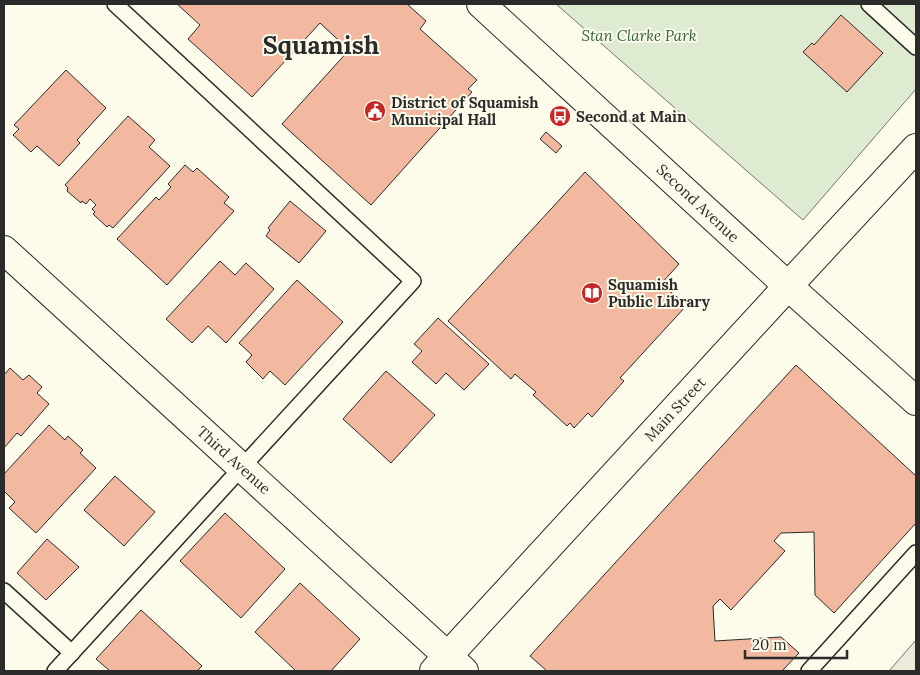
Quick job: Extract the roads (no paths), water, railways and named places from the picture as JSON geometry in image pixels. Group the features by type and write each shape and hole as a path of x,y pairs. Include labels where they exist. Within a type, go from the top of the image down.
{"street":[{"name":"Second Avenue","path":"481,4 916,401"},
{"name":"Main Street","path":"448,666 788,286 916,148"},
{"name":"Third Avenue","path":"4,250 243,468 448,666"}],"lane":[{"path":"55,671 413,281 115,4"},
{"path":"869,4 916,46"},
{"path":"809,671 916,553"},
{"path":"4,591 72,653"}],"place":[{"name":"District of Squamish Municipal Hall","path":"375,111"},
{"name":"Second at Main","path":"560,116"},
{"name":"Squamish Public Library","path":"592,293"}],"district":[{"name":"Squamish","path":"321,45"}],"park label":[{"name":"Stan Clarke Park","path":"639,35"}]}
